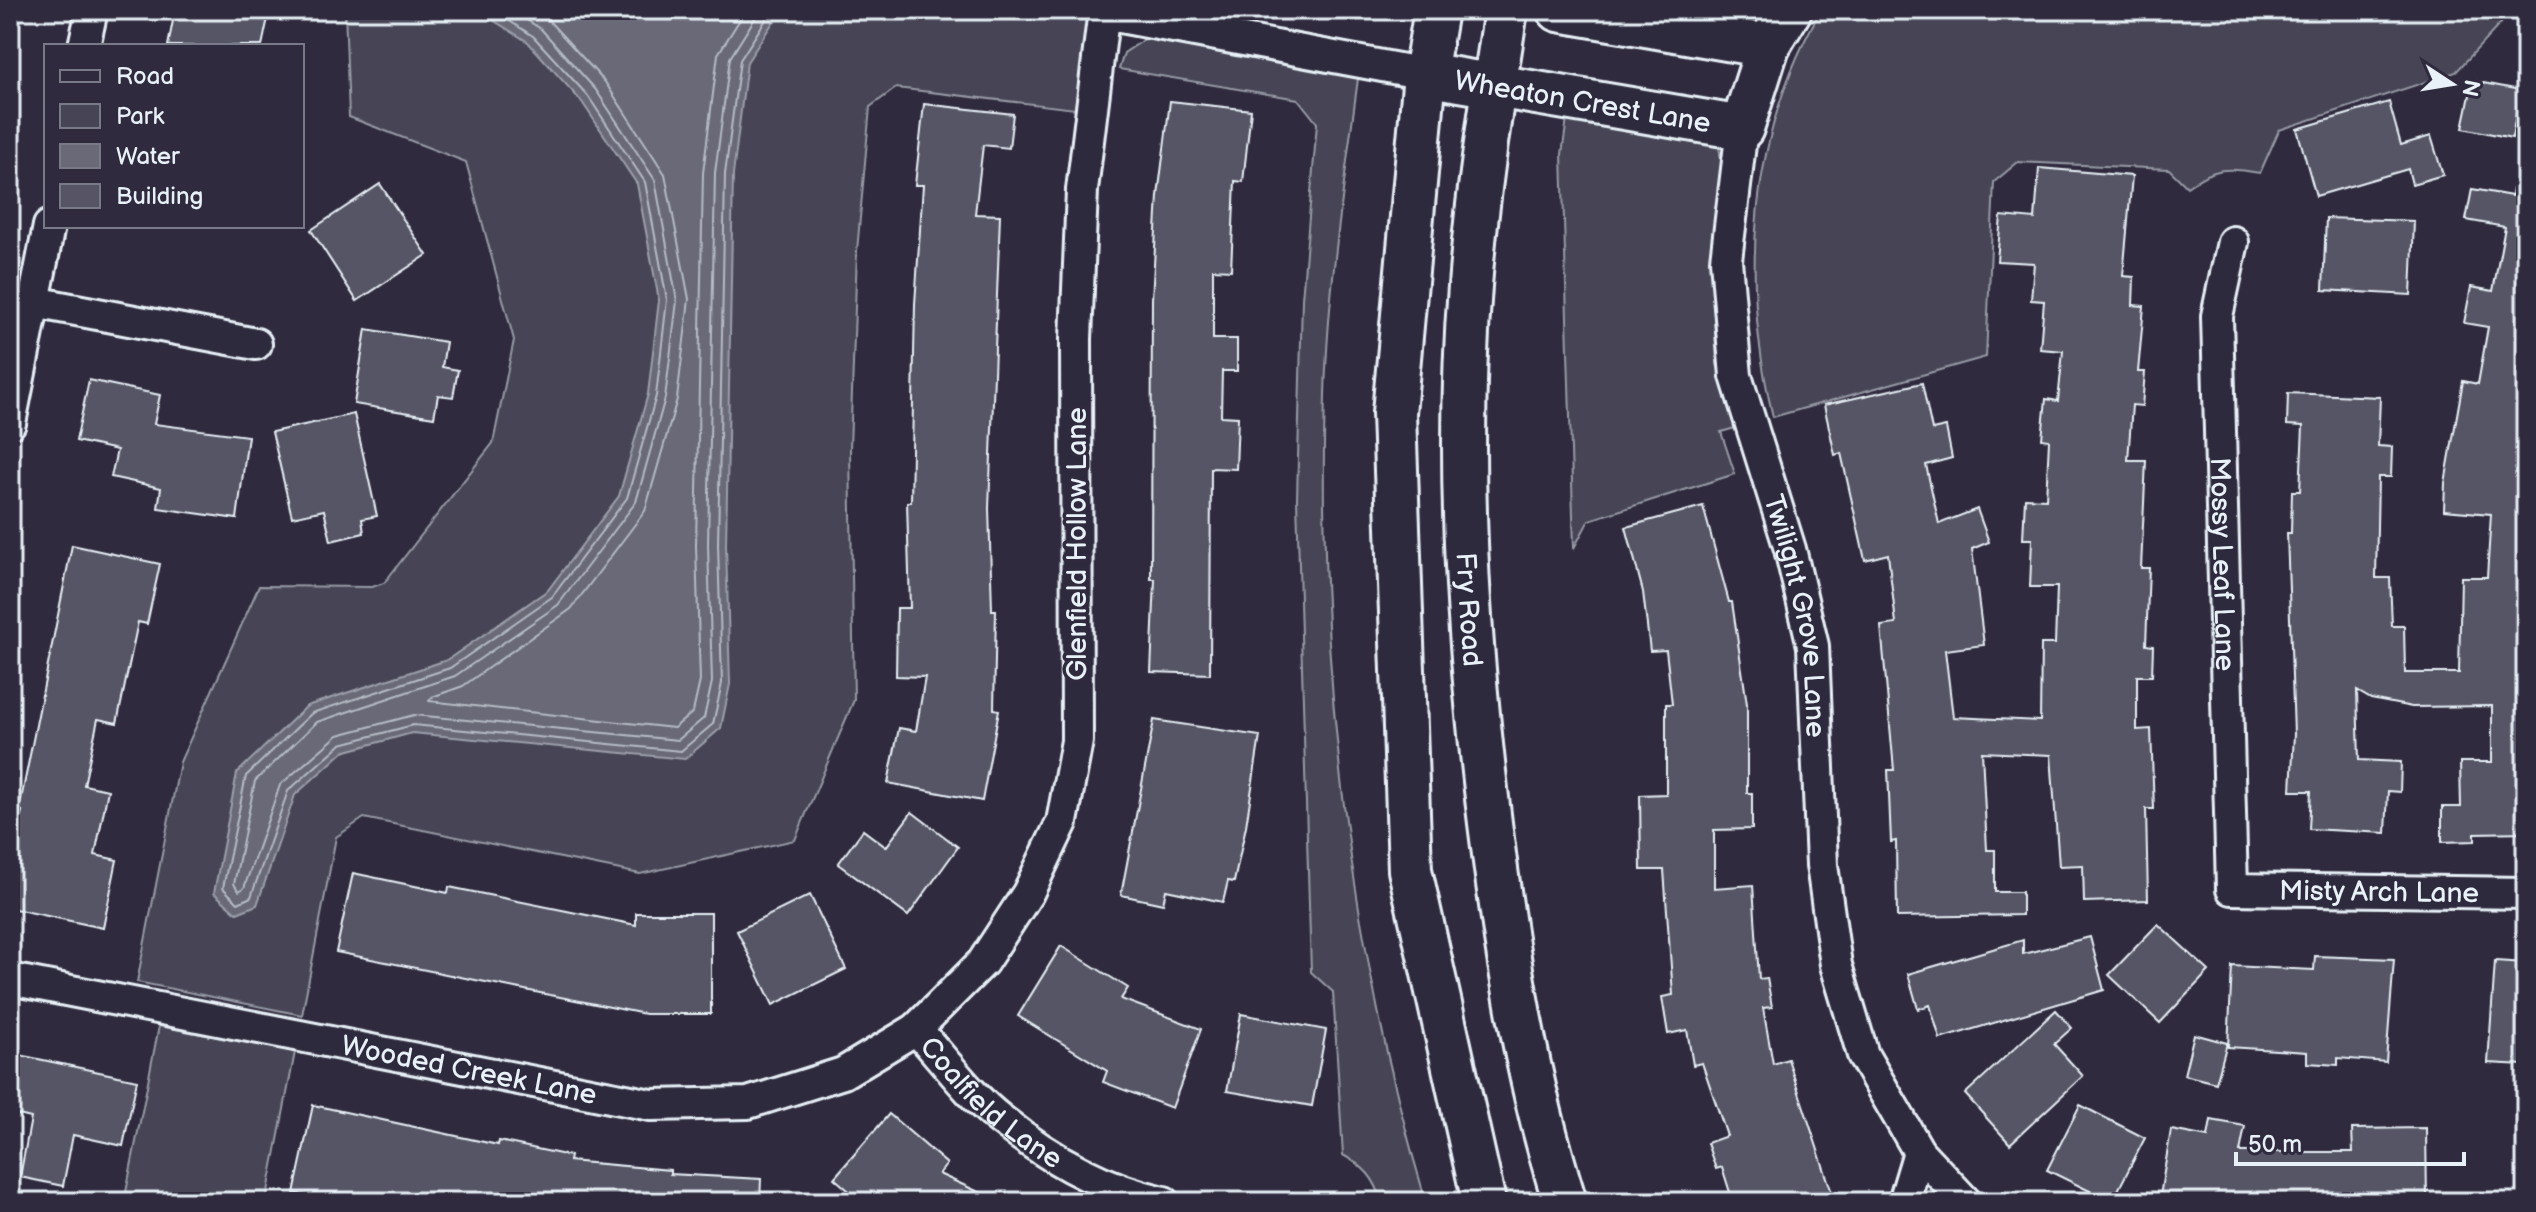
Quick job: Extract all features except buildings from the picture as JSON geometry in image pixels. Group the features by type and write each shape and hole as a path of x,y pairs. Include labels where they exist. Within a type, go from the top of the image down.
{"main road":[{"path":"1436,10 1425,74 1394,413 1410,870 1484,1202"},
{"name":"Fry Road","path":"1506,10 1470,285 1463,454 1475,705 1507,961 1552,1161 1565,1202"},
{"path":"1559,10 1768,46"},
{"name":"Twilight Grove Lane","path":"1742,128 1768,46 1790,10"},
{"name":"Wheaton Crest Lane","path":"1425,74 1742,128"}],"street":[{"path":"84,44 92,10"},
{"path":"1104,12 1425,74"},
{"name":"Glenfield Hollow Lane","path":"916,1029 983,962 1028,893 1062,822 1074,754 1076,369 1081,219 1104,12"},
{"name":"Twilight Grove Lane","path":"1742,128 1726,260 1736,376 1790,549 1813,646 1822,865 1836,965 1863,1055 1919,1152 1966,1202"},
{"path":"10,423 49,228"},
{"name":"Mossy Leaf Lane","path":"2232,889 2217,316 2233,242"},
{"path":"34,302 256,344"},
{"name":"Misty Arch Lane","path":"2232,889 2526,893"},
{"name":"Wooded Creek Lane","path":"10,979 651,1105 748,1103 843,1073 916,1029"},
{"name":"Coalfield Lane","path":"916,1029 998,1118 1057,1160 1143,1197 1164,1202"},
{"path":"1904,1202 1919,1152"}],"green space":[{"path":"345,10 1088,10 1075,109 896,88 870,107 857,251 850,449 854,700 795,840 640,874 364,818 336,837 302,1015 137,982 180,762 259,586 372,587 384,583 493,443 514,340 466,162 349,117"},
{"path":"1682,10 1774,10 1757,24"},
{"path":"1821,10 2513,10 2456,72 2279,130 2260,173 2222,170 2187,187 2169,169 2018,162 1994,182 1986,357 1773,417 1756,313 1758,209 1765,157 1778,107 1797,58"},
{"path":"1145,39 1359,71 1338,232 1325,395 1324,497 1333,700 1358,904 1399,1104 1426,1202 1382,1202 1368,1174 1343,1155 1333,992 1311,972 1297,499 1302,299 1317,123 1298,99 1119,69 1124,53"},
{"path":"1569,105 1706,132 1719,146 1722,168 1711,268 1717,364 1735,428 1721,432 1735,474 1589,520 1574,548 1562,154"},
{"path":"159,1026 295,1052 266,1202 124,1202"}],"water":[{"path":"477,10 781,10 747,62 733,175 726,545 730,684 721,728 685,759 412,733 343,752 295,795 257,905 237,913 214,893 237,773 307,706 447,660 548,590 619,496 648,394 659,300 637,184 582,102 528,42"}]}
